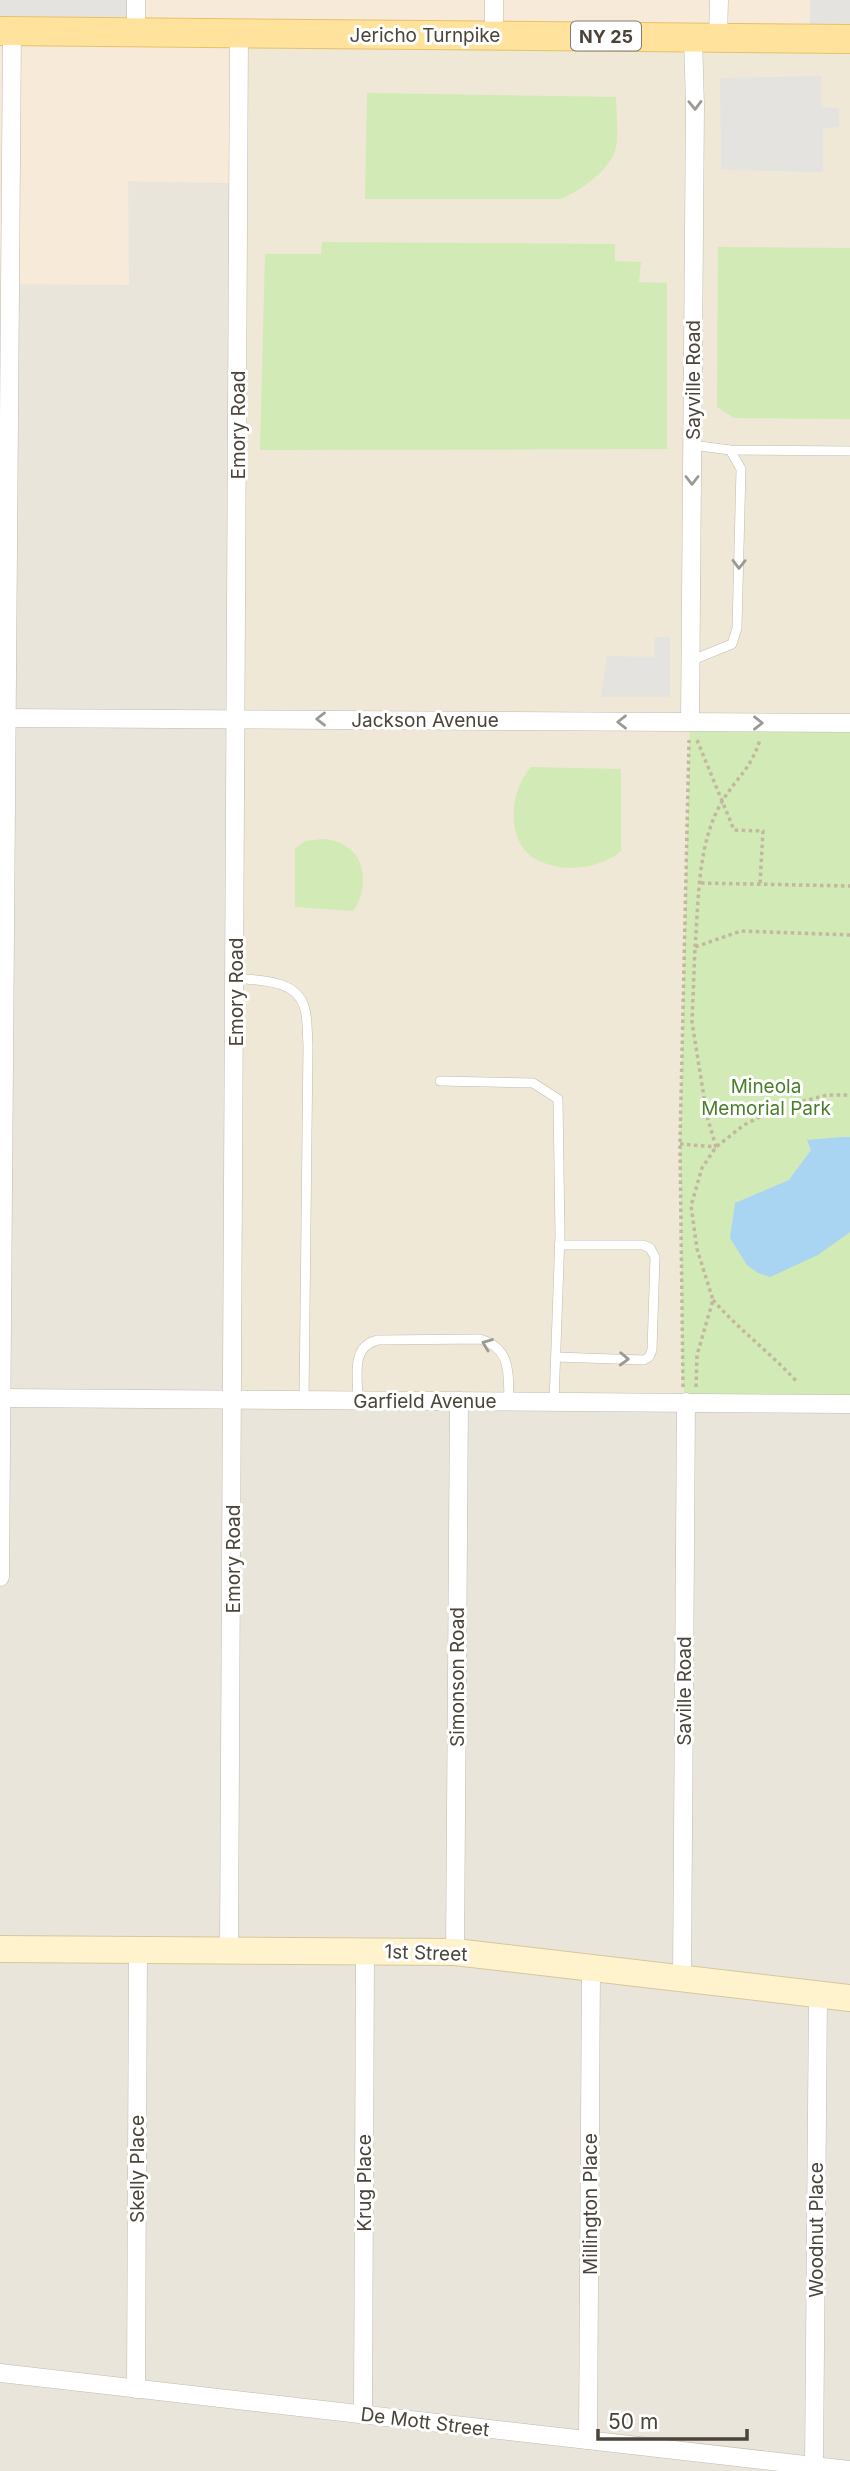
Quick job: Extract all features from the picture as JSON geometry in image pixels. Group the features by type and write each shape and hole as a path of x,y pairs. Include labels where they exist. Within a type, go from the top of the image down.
{"main road":[{"name":"Jericho Turnpike","path":"6,31 850,39"}],"street":[{"path":"136,0 136,33"},
{"path":"494,0 494,35"},
{"name":"Sayville Road","path":"690,722 695,106 706,37 719,0"},
{"path":"0,1577 6,31"},
{"name":"Emory Road","path":"229,1950 234,1400 239,33"},
{"name":"Jackson Avenue","path":"3,718 850,723"},
{"name":"Garfield Avenue","path":"1,1398 850,1404"},
{"name":"Simonson Road","path":"455,1952 459,1401"},
{"name":"Saville Road","path":"682,1979 691,1403"},
{"name":"1st Street","path":"0,1949 455,1952 850,1998"},
{"name":"Skelly Place","path":"136,2389 138,1950"},
{"name":"Krug Place","path":"363,2414 365,1952"},
{"name":"Millington Place","path":"588,2440 592,1968"},
{"name":"Woodnut Place","path":"814,2466 818,1994"},
{"name":"De Mott Street","path":"0,2373 850,2470"}],"lane":[{"path":"692,444 730,450 850,451"},
{"path":"690,661 732,644 737,628 741,469 730,450"},
{"path":"236,978 286,986 297,993 304,1005 307,1045 304,1400"},
{"path":"440,1081 533,1083 558,1099 559,1245 554,1402"},
{"path":"556,1357 643,1360 649,1357 652,1350 656,1257 650,1248 643,1245 559,1245"},
{"path":"358,1400 358,1357 369,1342 480,1339 502,1351 508,1369 509,1401"}],"path":[{"path":"690,722 734,830 763,831 760,884"},
{"path":"690,722 680,1144 682,1380 691,1403"},
{"path":"716,1147 707,1116 692,1022 701,883 707,836 723,800 754,759 765,723"},
{"path":"701,883 850,886"},
{"path":"695,947 741,931 850,935"},
{"path":"798,1383 713,1300 697,1249 691,1206 702,1168 716,1147 744,1125 777,1108 827,1095 850,1095"},
{"path":"680,1144 716,1147"},
{"path":"691,1403 697,1356 713,1300"}],"shaded area":[{"path":"0,0 850,0 850,39 239,183 128,181 129,285 11,284 0,505"},
{"path":"0,0 136,0 136,33 0,30"},
{"path":"810,0 850,0 850,39 810,39"},
{"path":"239,33 850,39 850,723 680,1144 682,1380 686,1402 234,1400"},
{"path":"821,76 821,107 839,108 839,127 823,128 823,172 721,170 720,78"},
{"path":"128,181 239,183 234,1399 850,1404 850,2471 0,2471 0,505 10,284"},
{"path":"655,637 670,637 670,697 601,697 607,656 654,657"}],"green space":[{"path":"367,93 616,97 616,147 602,171 586,185 561,199 365,199"},
{"path":"322,242 615,244 615,261 641,262 639,282 667,283 667,449 260,450 265,254 321,254"},
{"path":"718,247 850,248 850,419 734,418 717,407"},
{"name":"Mineola Memorial Park","path":"690,722 850,723 850,1404 686,1402 682,1380 680,1144"},
{"path":"531,767 621,769 621,851 603,862 571,868 549,865 528,853 520,843 514,817 518,789"},
{"path":"305,841 336,841 349,848 360,864 363,873 362,893 353,911 295,907 295,849"}],"water":[{"path":"850,1137 850,1232 818,1255 770,1277 758,1273 747,1265 730,1238 735,1203 789,1180 811,1150 807,1140"}]}
